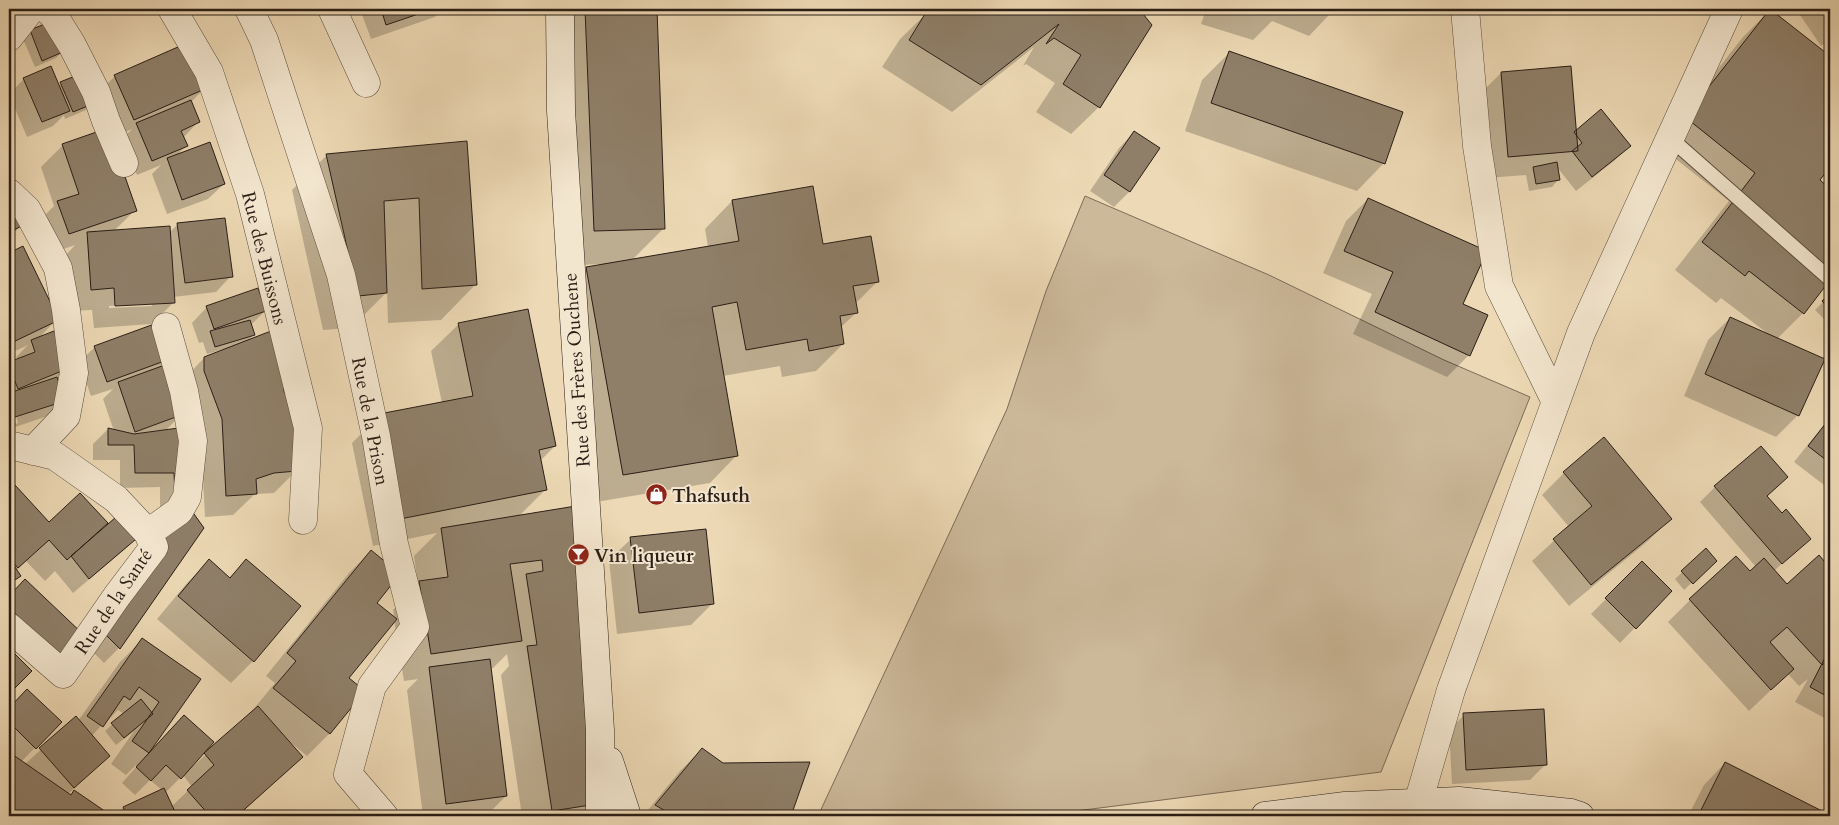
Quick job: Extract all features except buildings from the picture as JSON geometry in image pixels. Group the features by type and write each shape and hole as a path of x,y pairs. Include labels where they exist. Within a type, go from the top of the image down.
{"street":[{"path":"9,37 31,9"},
{"path":"47,9 54,16 72,45 92,84 124,162"},
{"name":"Rue des Buissons","path":"172,9 209,72 252,204 308,428 303,520"},
{"name":"Rue de la Prison","path":"249,9 264,40 341,275 376,436 394,544 415,627 372,686 348,774 384,816"},
{"path":"332,9 366,84"},
{"name":"Rue des Frères Ouchene","path":"560,9 561,121 600,730 600,816"},
{"path":"1465,9 1477,146 1499,286 1556,402"},
{"path":"1418,803 1451,690 1580,333 1730,9"},
{"path":"9,193 27,210 58,268 66,310 74,372 66,416 21,448"},
{"path":"148,533 179,511 187,497 192,440 184,391 166,327"},
{"name":"Rue de la Santé","path":"9,627 63,674 117,596 154,547 148,533 116,499 54,456 21,448"},
{"name":"Rue des Frères Ouchene","path":"600,730 627,816"},
{"path":"1265,816 1345,806 1459,801 1571,813 1580,816"}],"lane":[{"path":"1670,138 1830,278"}],"shaded area":[{"path":"1085,196 1269,275 1444,360 1530,397 1381,772 1037,816 818,816 1007,409 1046,291"}],"place":[{"name":"Thafsuth","path":"656,495"},
{"name":"Vin liqueur","path":"578,555"}]}
